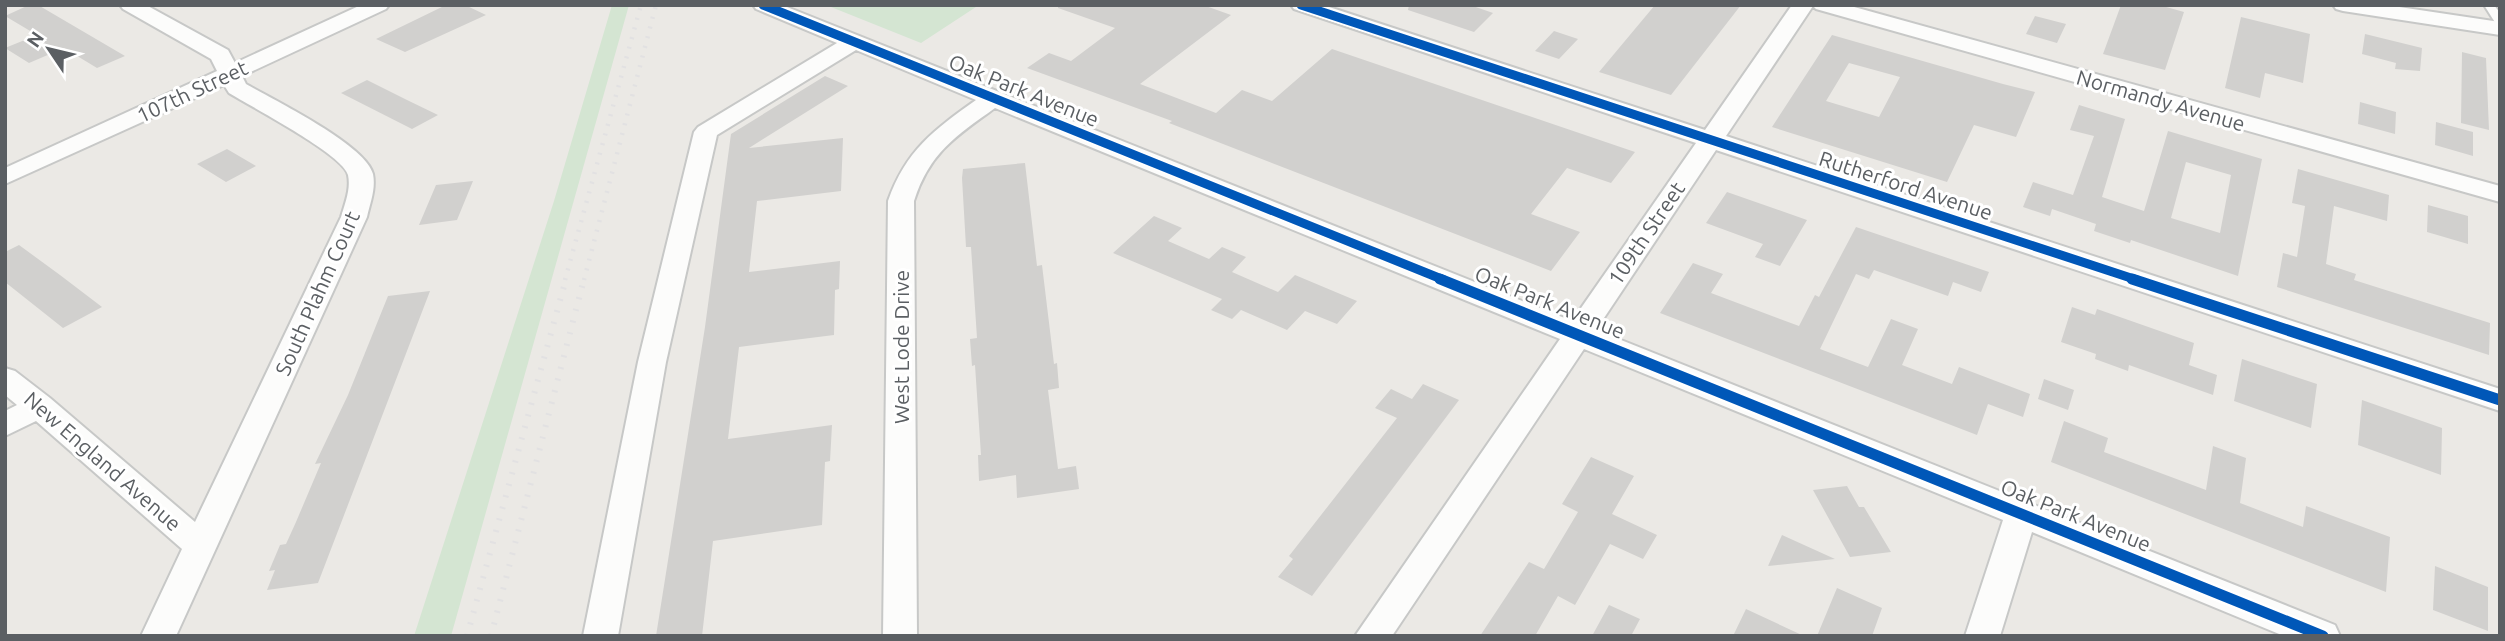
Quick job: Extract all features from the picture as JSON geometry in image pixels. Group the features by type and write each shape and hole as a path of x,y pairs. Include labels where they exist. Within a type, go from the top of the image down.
{"street":[{"name":"South Plahm Court","path":"130,5 220,55 237,88 349,157 360,172 360,191 354,217 158,636"},
{"name":"107th Street","path":"5,177 379,5"},
{"name":"Oak Park Avenue","path":"763,5 2323,636"},
{"name":"Rutherford Avenue","path":"1301,5 2500,400"},
{"name":"109th Street","path":"1372,636 1803,5"},
{"name":"Normandy Avenue","path":"1823,5 2500,194"},
{"path":"2343,5 2500,29"},
{"path":"600,636 652,362 706,132 854,42"},
{"name":"West Lode Drive","path":"900,636 901,201 908,176 921,155 994,98"},
{"name":"New England Avenue","path":"5,378 200,545"},
{"path":"5,425 39,406"},
{"path":"1982,636 2021,514"}],"lane":[{"path":"2489,5 2500,22"}],"green space":[{"path":"612,5 629,5 451,636 414,636 554,201"},
{"path":"826,5 979,5 921,43"}],"building":[{"path":"29,5 38,5 125,56 97,68 64,48 29,63 5,48 37,35 5,16"},
{"path":"446,5 465,5 486,15 405,52 376,39"},
{"path":"1058,5 1203,5 1231,15 1140,84 1216,113 1242,90 1272,101 1332,49 1635,152 1611,183 1567,168 1531,214 1580,232 1551,271 1169,123 1172,121 1027,68 1049,53 1071,61 1115,28 1058,8"},
{"path":"1409,5 1470,5 1493,13 1474,32 1408,10"},
{"path":"1655,5 1741,5 1671,95 1599,72"},
{"path":"2121,5 2159,5 2184,12 2165,70 2103,54"},
{"path":"2035,16 2066,24 2057,43 2026,34"},
{"path":"2241,17 2310,34 2303,83 2265,73 2260,98 2225,88"},
{"path":"1554,31 1578,39 1559,59 1535,51"},
{"path":"2365,34 2422,48 2420,71 2395,69 2396,63 2362,54"},
{"path":"1832,35 2035,92 2016,137 1974,125 1947,182 1772,127","holes":["1849,63 1900,77 1879,117 1826,101"]},
{"path":"2462,52 2486,58 2489,130 2461,123"},
{"path":"825,76 848,86 749,148 843,138 841,191 757,201 749,272 840,261 839,289 835,290 834,335 739,347 728,439 832,425 830,461 825,462 822,525 713,541 702,636 656,636 705,327 731,134"},
{"path":"367,80 438,115 412,129 341,93"},
{"path":"2360,102 2396,112 2395,134 2358,124"},
{"path":"2079,105 2125,119 2102,197 2144,211 2168,131 2262,159 2238,276 2131,240 2130,243 2094,231 2096,224 2052,209 2050,216 2023,207 2033,182 2073,195 2094,136 2070,130","holes":["2186,162 2231,175 2220,233 2171,218"]},
{"path":"2436,122 2473,132 2473,156 2435,145"},
{"path":"227,149 256,166 226,182 197,164"},
{"path":"1025,163 1037,266 1042,265 1054,364 1057,363 1059,388 1048,390 1058,469 1076,466 1079,489 1017,498 1016,475 979,481 978,455 981,455 975,365 972,366 970,339 977,338 971,247 966,247 962,178 963,169"},
{"path":"2298,169 2389,195 2387,221 2334,206 2326,264 2356,274 2354,280 2490,323 2489,355 2277,287 2283,253 2297,257 2305,206 2292,203"},
{"path":"473,181 457,220 419,225 436,185"},
{"path":"1727,192 1807,220 1780,266 1755,257 1763,244 1706,223"},
{"path":"2428,205 2468,216 2468,244 2427,232"},
{"path":"1154,216 1182,228 1168,241 1209,259 1222,247 1246,257 1232,272 1278,292 1295,275 1357,301 1337,324 1305,311 1287,330 1241,310 1232,319 1211,310 1222,299 1113,253"},
{"path":"1856,227 1989,272 1981,292 1953,282 1948,296 1874,270 1869,279 1856,274 1820,349 1868,367 1891,319 1918,329 1902,365 1952,384 1959,367 2030,394 2023,417 1988,404 1977,435 1660,313 1693,263 1723,274 1711,293 1799,326 1815,295 1819,297"},
{"path":"19,245 102,307 63,328 5,282 5,252"},
{"path":"430,291 318,583 267,590 275,570 269,571 280,545 286,544 296,522 321,463 315,464 348,395 388,296"},
{"path":"2072,307 2095,315 2097,309 2194,343 2189,365 2217,375 2213,395 2129,365 2128,371 2095,359 2096,354 2061,342"},
{"path":"2242,359 2317,384 2311,428 2234,401"},
{"path":"2044,379 2074,390 2068,410 2038,399"},
{"path":"1423,384 1459,400 1312,596 1278,577 1293,559 1289,556 1397,418 1375,408 1391,389 1412,399"},
{"path":"2362,400 2442,428 2441,475 2358,445"},
{"path":"2064,421 2108,438 2104,452 2206,490 2213,446 2246,458 2240,503 2303,527 2306,506 2390,537 2386,592 2051,462"},
{"path":"1591,457 1634,476 1612,514 1657,535 1643,559 1610,544 1575,605 1558,596 1535,636 1480,636 1529,562 1544,569 1578,512 1562,504"},
{"path":"1847,486 1859,507 1864,507 1891,552 1850,557 1813,490"},
{"path":"1782,535 1835,559 1768,566"},
{"path":"2435,566 2488,587 2488,631 2433,610"},
{"path":"1837,588 1882,608 1872,636 1817,636"},
{"path":"1609,605 1640,619 1631,636 1592,636"},
{"path":"1746,609 1804,636 1733,636"}],"railway":[{"path":"565,280 641,5"},
{"path":"584,280 656,5"},
{"path":"467,636 566,279"},
{"path":"491,636 584,279"}],"cycle path":[{"path":"763,5 2323,636"},
{"path":"1301,5 2500,400"}]}
